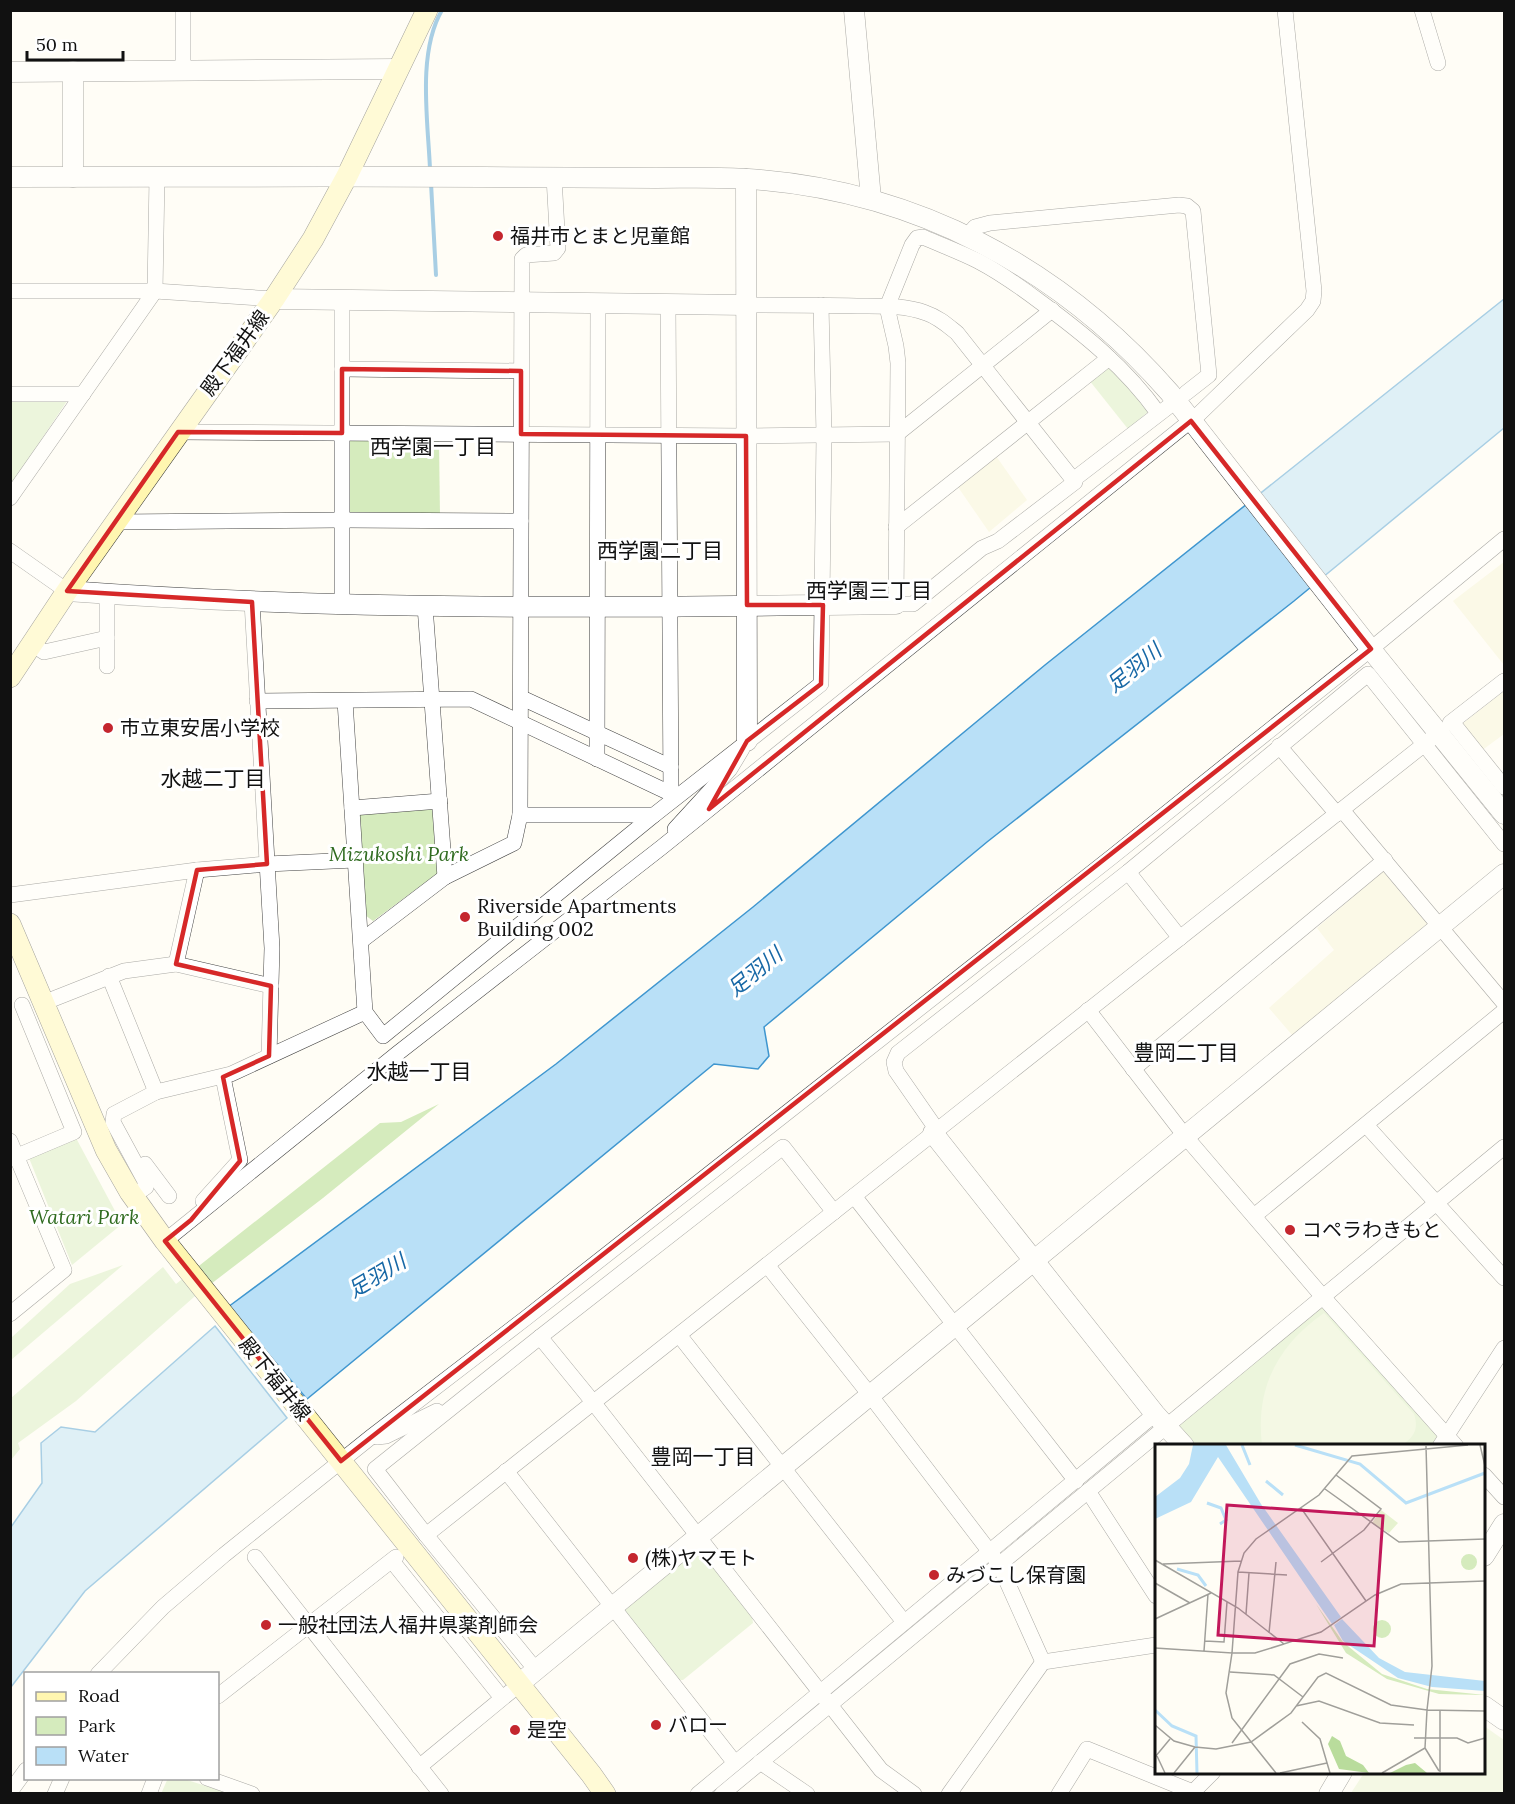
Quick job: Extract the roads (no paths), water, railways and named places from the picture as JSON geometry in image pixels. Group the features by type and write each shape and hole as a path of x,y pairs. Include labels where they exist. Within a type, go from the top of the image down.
{"main road":[{"name":"殿下福井線","path":"10,677 178,432 274,299 312,239 347,176 427,10"},
{"name":"殿下福井線","path":"10,924 29,1004 106,1150 133,1196 165,1241 605,1794"}],"street":[{"path":"183,10 183,70"},
{"path":"854,10 871,199"},
{"path":"165,1241 398,1053 662,847 1193,423 1307,310 1313,301 1314,291 1285,10"},
{"path":"1422,10 1438,63"},
{"path":"10,72 398,69"},
{"path":"73,71 73,177"},
{"path":"10,177 746,178 807,186 871,199 905,209 968,235 1032,272 1075,303 1142,361 1504,814"},
{"path":"10,498 155,291 156,177"},
{"path":"361,941 445,876 514,843 520,815 522,723 522,259 525,255 554,253 558,248 554,177"},
{"path":"662,847 680,821 730,769 747,741 746,178"},
{"path":"968,235 975,227 990,223 1187,206 1193,211 1209,375 1186,393"},
{"path":"10,551 67,591 107,594 252,602 425,606 914,604 982,548 998,540 1075,482 1073,480 1163,410 1078,329 1016,284 978,261 923,237 917,238 912,245 886,307 897,346 896,604"},
{"path":"10,291 155,291 274,299 820,305 911,309 940,320 957,333 1073,480"},
{"path":"342,300 342,604"},
{"path":"597,759 598,302"},
{"path":"668,304 671,767 674,795"},
{"path":"345,701 366,1012 383,1036 654,815 674,795 821,684 824,435 820,305"},
{"path":"178,432 746,436 897,434 1052,310"},
{"path":"896,526 1109,358"},
{"path":"1218,397 1231,392 1271,359"},
{"path":"342,369 521,371"},
{"path":"10,394 83,394"},
{"path":"117,522 521,521"},
{"path":"100,1672 163,1607 224,1555 371,1437 898,1025 1504,539"},
{"path":"107,594 107,666"},
{"path":"252,602 273,948 269,1056"},
{"path":"425,606 445,876"},
{"path":"32,644 44,652 107,638"},
{"path":"1182,1444 1161,1421 1033,1261 935,1131 896,1071 894,1062 898,1053 1128,872 1368,674 1428,741 1504,844"},
{"path":"1504,681 1451,722 1504,787"},
{"path":"522,698 671,767"},
{"path":"257,701 471,699 674,795"},
{"path":"426,1535 1428,741"},
{"path":"1279,747 1385,860 1504,1003"},
{"path":"352,808 440,801"},
{"path":"520,815 654,815"},
{"path":"10,895 197,870 356,860"},
{"path":"1133,1069 1385,860"},
{"path":"176,964 197,870"},
{"path":"1128,872 1180,938"},
{"path":"419,1767 1504,874"},
{"path":"14,1158 74,1132 29,1004 124,971 176,964 272,986"},
{"path":"109,976 156,1092"},
{"path":"1088,1010 1185,1136 1447,1442 1504,1348"},
{"path":"1254,1216 1504,1011"},
{"path":"133,1196 146,1187 146,1183 113,1122 113,1116 119,1111 156,1092 223,1077 366,1012"},
{"path":"191,1220 201,1202 240,1160 223,1077"},
{"path":"119,1111 148,1169 169,1196"},
{"path":"1366,1125 1504,1278"},
{"path":"10,1141 14,1158 64,1270 10,1314"},
{"path":"536,1670 426,1535 375,1468 783,1147 834,1212"},
{"path":"698,1794 735,1763 826,1698 995,1558 1076,1481 1161,1421 1323,1297 1504,1147"},
{"path":"854,1196 956,1324 1076,1481"},
{"path":"767,1265 995,1558 1043,1662"},
{"path":"678,1335 904,1622"},
{"path":"540,1337 826,1698 880,1770 914,1794"},
{"path":"371,1437 386,1436 437,1411 453,1406"},
{"path":"722,1794 760,1762 904,1622 1088,1491 1161,1421"},
{"path":"507,1471 735,1763"},
{"path":"1485,1476 1504,1497"},
{"path":"1088,1491 1155,1594"},
{"path":"1485,1554 1504,1524"},
{"path":"255,1557 441,1794"},
{"path":"219,1695 394,1559 502,1698"},
{"path":"949,1794 1043,1662 1155,1645"},
{"path":"1485,1707 1504,1720"},
{"path":"1059,1794 1087,1749 1193,1792 1212,1774"},
{"path":"760,1762 807,1794"},
{"path":"10,1792 24,1773"},
{"path":"1329,1794 1341,1774"},
{"path":"55,1794 62,1780"},
{"path":"149,1794 155,1780"},
{"path":"210,1780 252,1794"}],"water":[{"name":"足羽川","path":"1504,299 1504,428 1294,601 987,842 764,1027 769,1056 758,1069 714,1064 307,1399 228,1307 556,1064 753,907 1045,665"},
{"path":"215,1326 287,1418 85,1591 11,1687 11,1527 42,1483 41,1443 61,1427 95,1432"}],"waterway":[{"path":"430,169 426,109 427,67 429,46 442,10"},
{"path":"431,183 436,275"}],"place":[{"name":"福井市とまと児童館","path":"498,236"},
{"name":"市立東安居小学校","path":"108,728"},
{"name":"Riverside Apartments Building 002","path":"465,917"},
{"name":"コペラわきもと","path":"1290,1230"},
{"name":"(株)ヤマモト","path":"633,1558"},
{"name":"みづこし保育園","path":"934,1575"},
{"name":"一般社団法人福井県薬剤師会","path":"266,1625"},
{"name":"バロー","path":"656,1725"},
{"name":"是空","path":"515,1730"}],"district":[{"name":"西学園一丁目","path":"433,447"},
{"name":"西学園二丁目","path":"660,551"},
{"name":"西学園三丁目","path":"869,591"},
{"name":"水越二丁目","path":"213,779"},
{"name":"豊岡二丁目","path":"1186,1053"},
{"name":"水越一丁目","path":"419,1072"},
{"name":"豊岡一丁目","path":"703,1457"}],"park label":[{"name":"Mizukoshi Park","path":"399,854"},
{"name":"Watari Park","path":"84,1217"}]}
